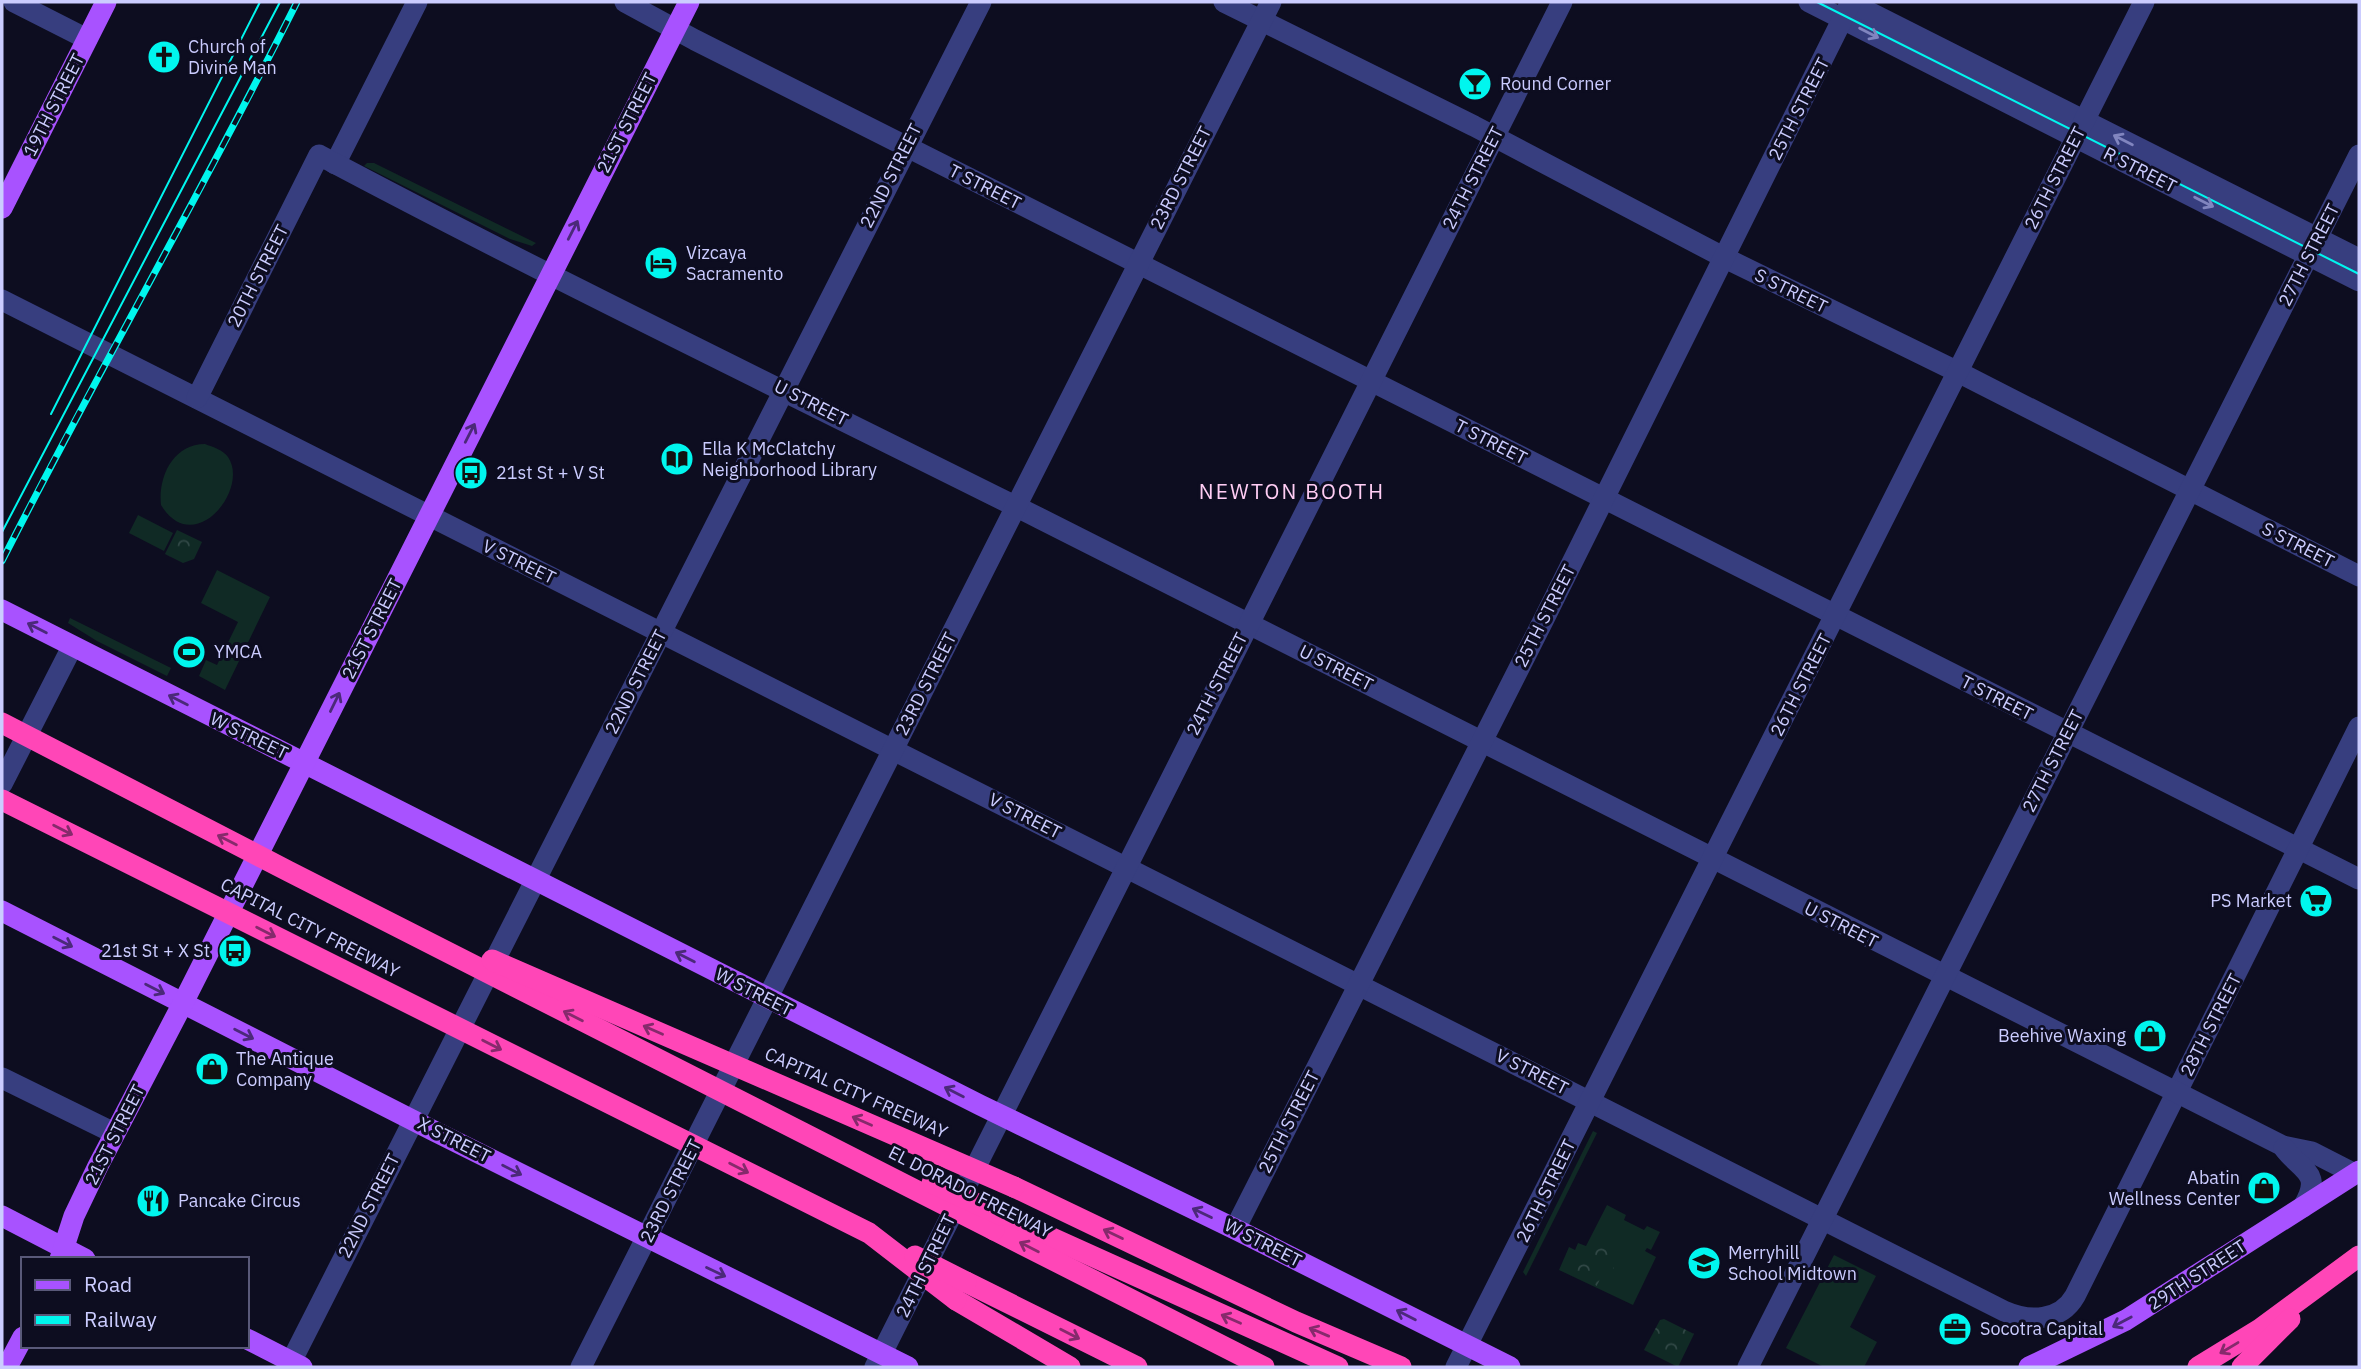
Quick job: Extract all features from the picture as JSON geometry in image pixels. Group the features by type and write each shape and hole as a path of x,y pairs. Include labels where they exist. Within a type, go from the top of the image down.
{"highway":[{"name":"CAPITAL CITY FREEWAY","path":"2,723 656,1058"},
{"name":"CAPITAL CITY FREEWAY","path":"2,800 869,1233 961,1291 1070,1367"},
{"name":"CAPITAL CITY FREEWAY","path":"288,871 1014,1187 1296,1322 1391,1363"},
{"name":"EL DORADO FREEWAY","path":"656,1058 998,1222 1264,1367"},
{"path":"998,1222 1338,1367"},
{"path":"2197,1367 2260,1329 2359,1256"},
{"path":"2242,1367 2271,1340 2317,1289"},
{"path":"961,1291 1136,1367"}],"main road":[{"name":"19TH STREET","path":"2,208 106,2"},
{"name":"21ST STREET","path":"62,1254 74,1216 114,1133 183,1003 689,2"},
{"name":"W STREET","path":"2,610 768,999 1510,1367"},
{"name":"X STREET","path":"2,911 648,1237 878,1361 908,1367"},
{"name":"29TH STREET","path":"2029,1367 2126,1320 2357,1173"},
{"path":"2,1216 62,1254"},
{"path":"7,1367 21,1340"},
{"path":"248,1340 296,1364"}],"street":[{"path":"14,2 87,38"},
{"name":"20TH STREET","path":"197,398 327,159 417,2"},
{"name":"T STREET","path":"625,2 906,147 2359,879"},
{"name":"22ND STREET","path":"296,1364 413,1120 981,2"},
{"name":"S STREET","path":"1224,2 1266,11 1494,138 1725,258 1958,372 2359,576"},
{"name":"24TH STREET","path":"878,1361 1562,2"},
{"name":"R STREET","path":"1809,2 1849,7 2080,129 2313,247 2359,281"},
{"name":"26TH STREET","path":"1456,1367 2144,2"},
{"name":"25TH STREET","path":"1235,1229 1849,7"},
{"name":"23RD STREET","path":"581,1367 1266,11"},
{"name":"27TH STREET","path":"1748,1367 2359,155"},
{"name":"U STREET","path":"327,159 2283,1146 2312,1152 2357,1173"},
{"name":"R STREET","path":"2313,247 2359,259"},
{"name":"V STREET","path":"2,300 2015,1316 2035,1319 2053,1315"},
{"path":"2,784 72,647"},
{"name":"28TH STREET","path":"2053,1315 2068,1306 2076,1296 2359,727"},
{"path":"2,1077 114,1133"},
{"path":"2283,1146 2292,1158 2307,1170 2311,1180 2309,1197 2303,1207"}],"green space":[{"path":"374,163 536,243 532,246 510,239 364,166"},
{"path":"205,444 228,457 233,470 231,486 215,513 203,522 188,525 174,520 161,505 162,484 165,473 176,456 194,445"},
{"path":"138,515 173,533 164,551 129,533"},
{"path":"177,530 202,542 194,559 183,563 165,554"},
{"path":"217,570 270,597 225,690 199,676 206,660 217,665 238,622 201,603"},
{"path":"70,618 171,668 167,676 97,641 68,623"},
{"path":"1593,1131 1597,1133 1526,1276 1523,1272"},
{"path":"1607,1205 1626,1215 1624,1220 1644,1230 1647,1226 1660,1232 1651,1250 1647,1248 1645,1251 1656,1257 1633,1305 1559,1270 1569,1247 1575,1250 1578,1243 1586,1246"},
{"path":"1596,1244 1609,1251 1611,1255 1608,1262 1614,1268 1601,1277 1597,1286 1574,1274 1588,1246"},
{"path":"1834,1255 1876,1276 1850,1327 1877,1342 1864,1367 1824,1367 1786,1348"},
{"path":"1664,1319 1694,1334 1678,1367 1644,1350 1660,1320"}],"tram line":[{"path":"51,414 260,2"},
{"path":"2,532 280,2"},
{"path":"1817,2 2359,274"}],"railway":[{"path":"2,561 297,2"}],"place":[{"name":"Church of Divine Man","path":"164,57"},
{"name":"Round Corner","path":"1475,84"},
{"name":"Vizcaya Sacramento","path":"661,263"},
{"name":"Ella K McClatchy Neighborhood Library","path":"677,459"},
{"name":"21st St + V St","path":"471,473"},
{"name":"YMCA","path":"189,652"},
{"name":"PS Market","path":"2316,901"},
{"name":"21st St + X St","path":"235,951"},
{"name":"Beehive Waxing","path":"2150,1036"},
{"name":"The Antique Company","path":"212,1069"},
{"name":"Abatin Wellness Center","path":"2264,1188"},
{"name":"Pancake Circus","path":"153,1201"},
{"name":"Merryhill School Midtown","path":"1704,1263"},
{"name":"Socotra Capital","path":"1955,1329"}],"district":[{"name":"NEWTON BOOTH","path":"1292,492"}]}
